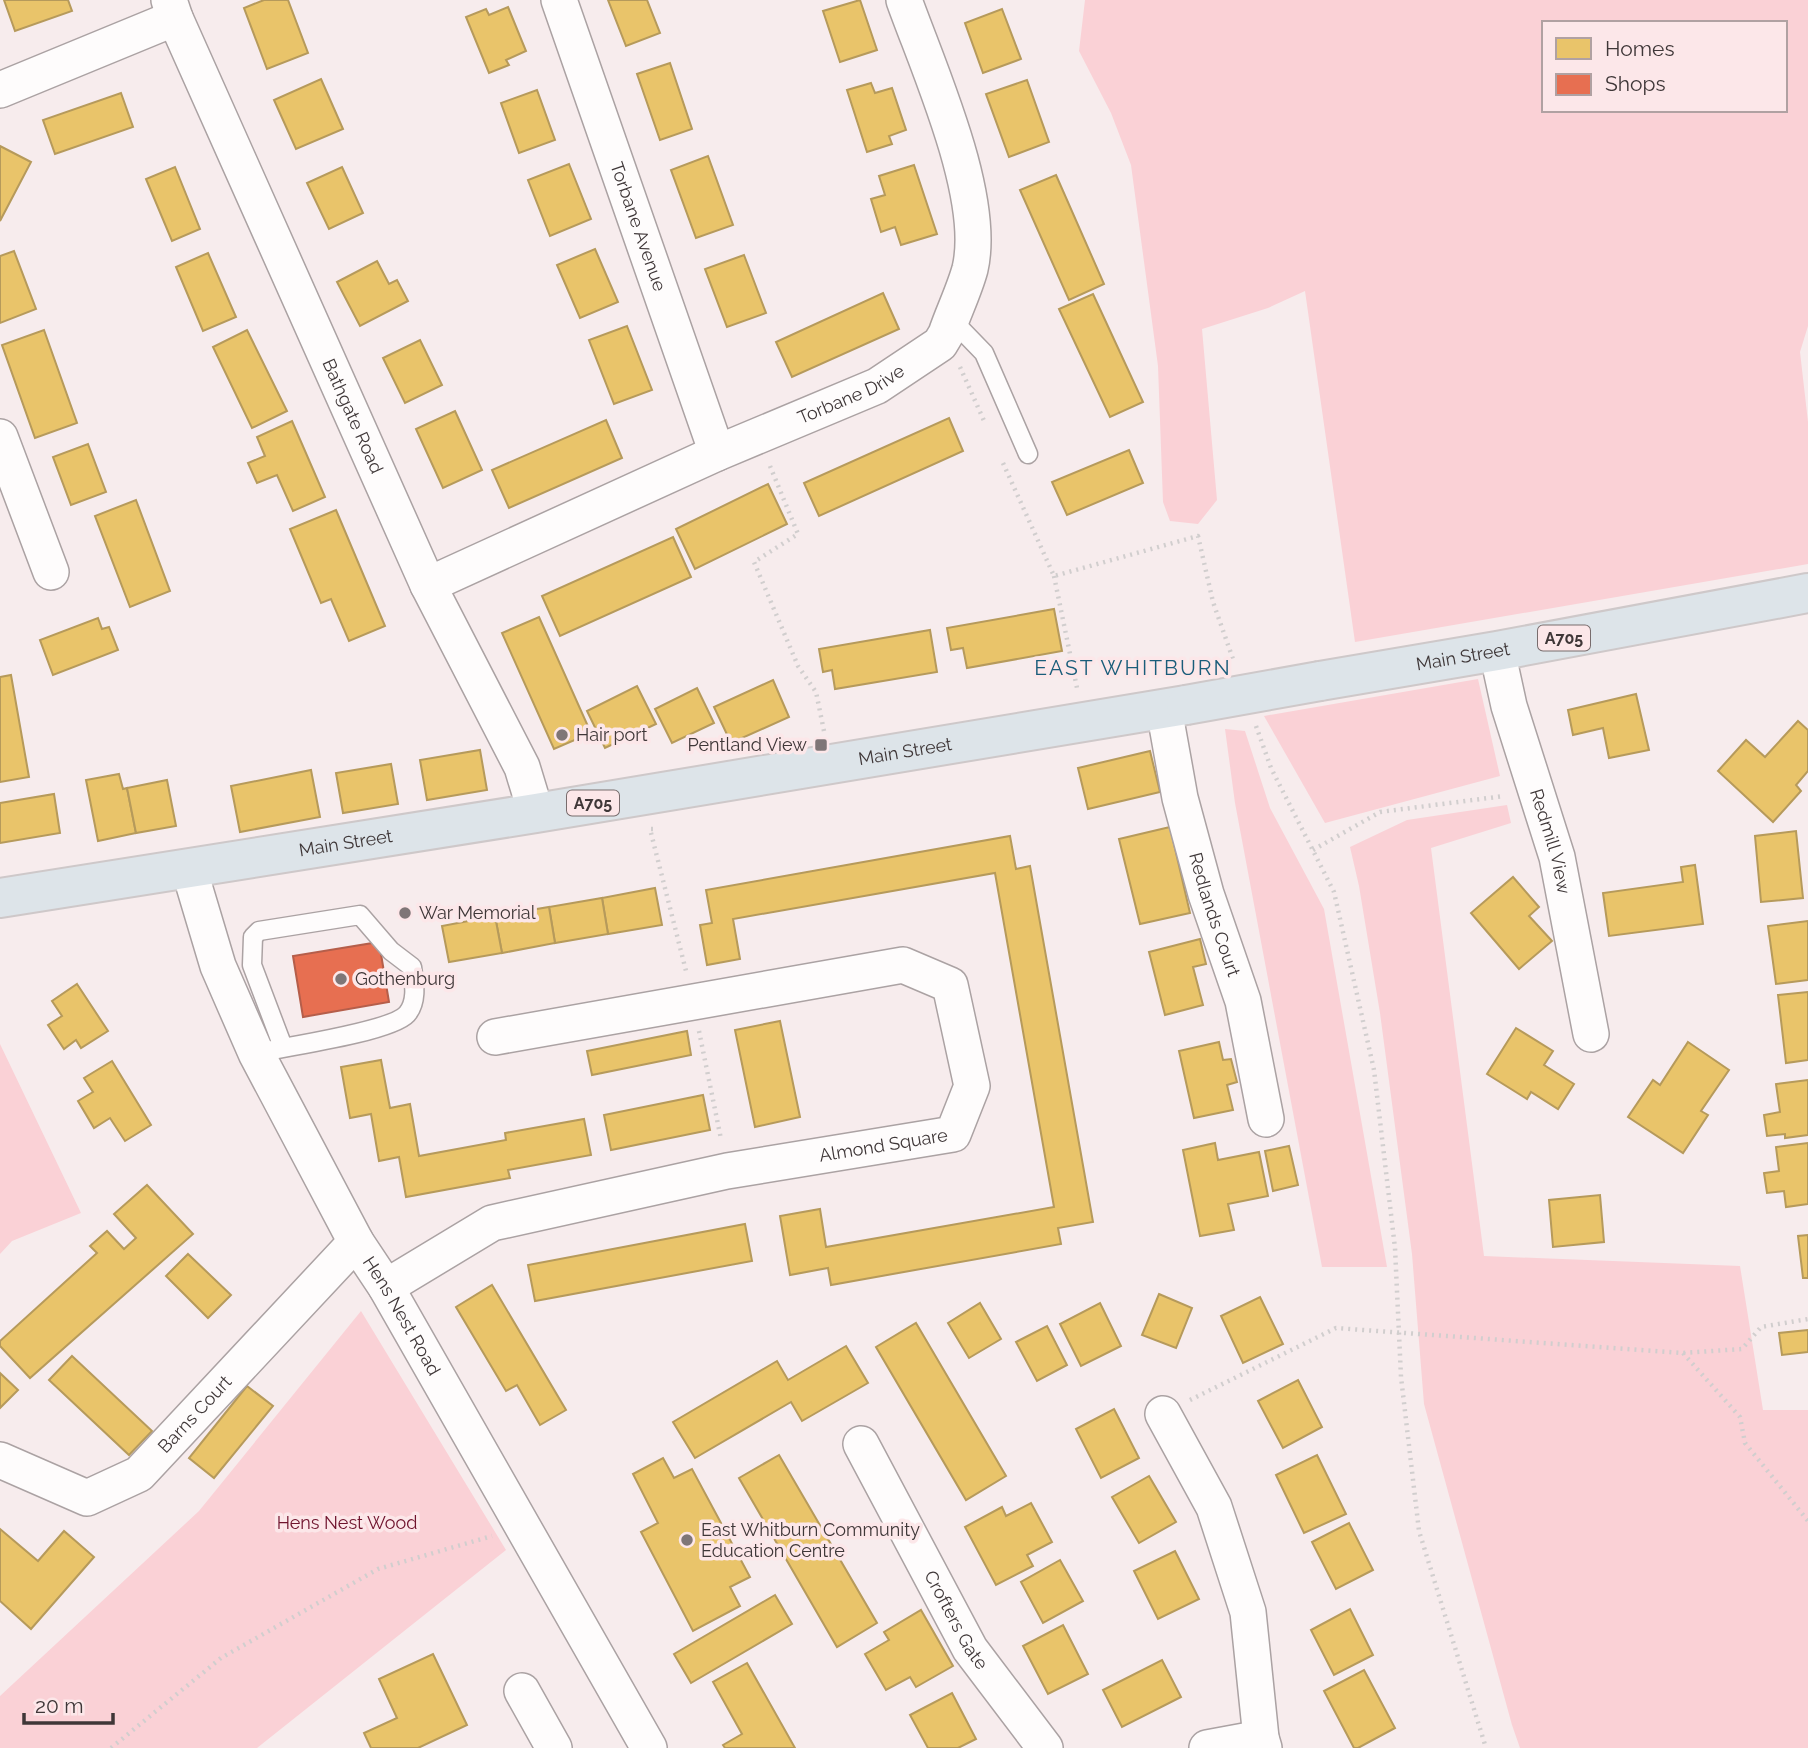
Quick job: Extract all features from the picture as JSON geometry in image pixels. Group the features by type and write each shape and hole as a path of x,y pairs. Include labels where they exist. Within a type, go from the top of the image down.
{"main road":[{"name":"Main Street","path":"0,898 1084,723 1497,651 1808,593"}],"street":[{"name":"Torbane Avenue","path":"559,0 717,453"},
{"name":"Torbane Drive","path":"428,585 717,453 877,386 940,344 970,268 973,223 961,160 904,0"},
{"path":"0,90 172,9"},
{"name":"Bathgate Road","path":"172,9 428,585 522,767 536,813"},
{"path":"0,437 51,572"},
{"name":"Redmill View","path":"1497,651 1509,706 1557,857 1591,1034"},
{"name":"Redlands Court","path":"1175,707 1180,798 1203,882 1243,1002 1266,1119"},
{"name":"Hens Nest Road","path":"189,869 218,966 270,1050 356,1242 386,1287 649,1748"},
{"name":"Almond Square","path":"386,1287 492,1223 727,1171 953,1134 972,1086 950,985 903,965 495,1037"},
{"name":"Barns Court","path":"0,1460 87,1498 139,1474 356,1242"},
{"path":"1163,1414 1214,1507 1248,1612 1263,1743 1207,1748"},
{"name":"Crofters Gate","path":"861,1444 970,1648 1045,1748"},
{"path":"522,1691 554,1748"}],"lane":[{"path":"948,327 984,354 1028,454"},
{"path":"360,915 391,951 412,967 415,993 407,1014 384,1027 270,1050 252,965 253,937 260,931 360,915"}],"path":[{"path":"948,327 986,423"},
{"path":"757,436 798,534 754,562 798,666 816,692 830,763"},
{"path":"1003,461 1054,576 1084,723"},
{"path":"1054,576 1198,536 1213,602 1236,666"},
{"path":"1253,717 1271,768 1334,892 1374,1070 1395,1248 1401,1377 1419,1531 1486,1748"},
{"path":"1313,850 1380,812 1537,792"},
{"path":"662,827 650,829 694,1003 727,1171"},
{"path":"1163,1414 1336,1328 1682,1353 1742,1349 1761,1327 1808,1319"},
{"path":"1682,1353 1740,1417 1745,1443 1808,1521"},
{"path":"111,1748 221,1658 378,1569 523,1526"}],"green space":[{"path":"1085,0 1808,0 1808,326 1800,352 1808,422 1808,564 1355,642 1305,291 1268,308 1202,329 1217,500 1198,524 1170,521 1163,502 1158,366 1131,165 1111,113 1079,51"},
{"path":"1478,679 1500,776 1325,823 1264,716"},
{"path":"1225,729 1245,731 1270,808 1324,909 1387,1267 1322,1267 1235,803"},
{"path":"1507,805 1511,823 1431,848 1484,1256 1740,1266 1763,1410 1808,1410 1808,1748 1520,1748 1512,1725 1424,1404 1412,1254 1380,1013 1350,847 1407,820"},
{"path":"0,1044 81,1213 12,1241 0,1254"},
{"name":"Hens Nest Wood","path":"361,1311 506,1550 257,1748 0,1748 0,1696 199,1511"}],"building: Homes":[{"path":"4,0 68,0 72,11 15,31"},
{"path":"264,0 288,0 308,53 267,69 244,8"},
{"path":"608,0 647,0 660,33 626,46"},
{"path":"860,0 877,50 840,62 823,11"},
{"path":"508,7 526,51 506,60 509,65 489,73 466,17 486,9 489,15"},
{"path":"1002,9 1021,59 983,73 965,23"},
{"path":"670,63 692,129 660,140 637,74"},
{"path":"321,79 343,129 296,149 274,100"},
{"path":"1027,80 1049,142 1009,157 986,94"},
{"path":"871,83 875,93 892,88 906,130 889,136 892,144 867,152 847,90"},
{"path":"537,90 555,140 519,153 501,103"},
{"path":"121,93 133,127 55,154 43,120"},
{"path":"0,146 31,162 0,221"},
{"path":"708,156 733,225 696,238 671,170"},
{"path":"569,164 591,219 550,236 528,180"},
{"path":"914,165 937,234 901,245 895,227 881,232 871,199 885,195 879,176"},
{"path":"175,167 200,229 172,241 146,179"},
{"path":"342,167 363,213 329,229 307,183"},
{"path":"1056,175 1104,284 1069,300 1020,190"},
{"path":"595,249 618,302 580,318 557,265"},
{"path":"14,251 36,309 0,323 0,256"},
{"path":"208,253 236,317 203,331 176,267"},
{"path":"744,255 766,313 727,327 705,269"},
{"path":"377,261 389,284 397,280 408,301 360,326 337,282"},
{"path":"883,293 899,329 792,377 776,342"},
{"path":"1093,294 1143,402 1110,417 1059,309"},
{"path":"627,326 652,390 614,404 589,340"},
{"path":"44,330 77,423 35,438 2,345"},
{"path":"247,330 287,411 252,428 213,347"},
{"path":"420,340 442,385 405,403 383,358"},
{"path":"455,411 482,470 443,488 416,429"},
{"path":"949,418 963,451 819,516 804,483"},
{"path":"606,420 622,458 509,508 492,470"},
{"path":"292,421 325,497 293,511 277,475 257,483 248,463 265,456 257,437"},
{"path":"88,444 106,492 71,505 53,457"},
{"path":"1129,450 1143,483 1067,515 1052,482"},
{"path":"768,484 787,524 695,569 676,529"},
{"path":"136,500 170,591 130,607 95,516"},
{"path":"336,510 385,626 349,641 331,599 321,603 290,529"},
{"path":"673,537 691,577 560,636 542,596"},
{"path":"1054,609 1062,651 967,668 963,648 951,650 947,628"},
{"path":"539,617 591,733 554,749 502,633"},
{"path":"98,618 102,629 109,627 118,650 53,675 40,640"},
{"path":"930,630 937,672 835,689 832,670 823,672 819,649"},
{"path":"11,675 29,777 0,782 0,677"},
{"path":"773,680 789,717 731,743 714,707"},
{"path":"637,686 656,724 605,748 587,711"},
{"path":"697,688 714,723 672,743 655,709"},
{"path":"1636,694 1649,750 1609,758 1603,728 1573,735 1568,710"},
{"path":"1798,721 1808,730 1808,771 1796,785 1801,791 1773,822 1718,771 1746,740 1765,757"},
{"path":"480,750 487,790 427,800 420,760"},
{"path":"1150,751 1160,792 1088,809 1078,768"},
{"path":"391,764 398,804 343,813 336,773"},
{"path":"311,770 320,817 240,832 231,786"},
{"path":"119,774 123,789 127,788 136,833 98,841 86,780"},
{"path":"167,780 176,826 136,833 127,788"},
{"path":"54,794 60,833 0,843 0,803"},
{"path":"1170,827 1190,913 1140,924 1119,839"},
{"path":"1796,831 1803,898 1761,902 1755,836"},
{"path":"1010,836 1016,869 1030,866 1093,1222 1058,1228 1061,1244 831,1285 828,1268 790,1275 780,1216 820,1209 826,1247 1054,1207 995,873 733,919 740,959 707,965 700,925 712,923 706,890"},
{"path":"1695,865 1703,924 1609,936 1603,893 1683,882 1681,867"},
{"path":"1513,877 1539,907 1529,916 1552,941 1519,969 1471,913"},
{"path":"655,888 662,925 608,934 602,898"},
{"path":"602,898 608,934 555,943 549,907"},
{"path":"549,907 555,943 502,953 495,916"},
{"path":"495,916 502,953 449,962 442,926"},
{"path":"1808,921 1808,980 1776,984 1768,926"},
{"path":"1200,939 1206,964 1193,967 1203,1005 1165,1015 1149,952"},
{"path":"77,984 108,1031 81,1048 76,1040 64,1049 48,1025 62,1016 52,1001"},
{"path":"1808,992 1808,1060 1786,1063 1778,995"},
{"path":"780,1021 800,1117 755,1127 735,1030"},
{"path":"1516,1028 1553,1051 1544,1065 1574,1084 1558,1109 1531,1092 1527,1099 1487,1074"},
{"path":"687,1031 691,1055 592,1075 587,1051"},
{"path":"1219,1042 1223,1060 1231,1059 1237,1082 1227,1085 1233,1110 1194,1118 1179,1051"},
{"path":"1688,1042 1729,1070 1701,1111 1708,1115 1683,1153 1628,1117 1653,1080 1660,1085"},
{"path":"381,1060 390,1108 410,1104 419,1156 506,1140 505,1133 584,1119 591,1155 508,1170 510,1178 406,1197 399,1157 379,1161 371,1114 350,1118 341,1067"},
{"path":"112,1061 151,1125 125,1141 110,1118 94,1128 78,1101 93,1092 84,1078"},
{"path":"1808,1080 1808,1135 1785,1138 1785,1134 1767,1136 1764,1115 1780,1112 1776,1084"},
{"path":"703,1095 710,1130 611,1150 604,1115"},
{"path":"1215,1143 1218,1160 1259,1152 1268,1196 1228,1204 1234,1230 1200,1236 1183,1150"},
{"path":"1808,1143 1808,1204 1786,1207 1784,1191 1767,1193 1764,1173 1779,1171 1776,1147"},
{"path":"1289,1146 1298,1185 1273,1191 1265,1151"},
{"path":"147,1185 193,1234 30,1378 0,1346 0,1341 97,1253 90,1246 107,1231 124,1249 136,1238 114,1214"},
{"path":"1600,1195 1604,1242 1553,1247 1549,1200"},
{"path":"745,1224 752,1261 535,1301 528,1265"},
{"path":"1808,1235 1808,1278 1803,1278 1798,1236"},
{"path":"188,1254 231,1295 208,1318 166,1276"},
{"path":"492,1285 566,1410 540,1425 517,1385 506,1391 456,1307"},
{"path":"1159,1294 1192,1308 1176,1348 1142,1335"},
{"path":"1260,1297 1283,1344 1243,1363 1221,1316"},
{"path":"980,1303 1001,1339 969,1358 948,1323"},
{"path":"1100,1303 1121,1346 1081,1366 1060,1324"},
{"path":"916,1323 1006,1476 966,1500 876,1347"},
{"path":"1047,1326 1067,1365 1037,1381 1016,1342"},
{"path":"1808,1330 1808,1352 1782,1355 1779,1333"},
{"path":"846,1346 868,1383 802,1421 791,1402 695,1458 673,1422 777,1361 788,1380"},
{"path":"72,1356 152,1431 129,1455 49,1380"},
{"path":"0,1373 18,1390 0,1408"},
{"path":"1298,1380 1322,1427 1283,1448 1258,1401"},
{"path":"247,1386 273,1406 214,1478 189,1458"},
{"path":"1114,1409 1139,1458 1101,1478 1076,1429"},
{"path":"779,1455 877,1623 837,1647 739,1478"},
{"path":"1317,1455 1346,1514 1304,1533 1276,1475"},
{"name":"East Whitburn Community Education Centre","path":"663,1458 674,1478 692,1469 750,1577 730,1587 740,1606 693,1631 641,1532 658,1523 633,1474"},
{"path":"1149,1476 1176,1522 1139,1543 1112,1497"},
{"path":"1031,1503 1052,1542 1027,1555 1033,1566 996,1585 965,1527 1002,1507 1006,1516"},
{"path":"1349,1523 1373,1570 1336,1589 1312,1542"},
{"path":"0,1529 38,1561 64,1531 94,1557 31,1629 0,1601"},
{"path":"1175,1551 1199,1599 1158,1619 1134,1571"},
{"path":"1060,1560 1083,1601 1043,1623 1021,1582"},
{"path":"775,1595 792,1624 691,1683 674,1654"},
{"path":"1350,1609 1373,1655 1334,1675 1311,1630"},
{"path":"921,1610 953,1666 916,1687 910,1677 886,1690 865,1654 889,1640 884,1632"},
{"path":"1063,1625 1088,1674 1048,1694 1023,1646"},
{"path":"433,1654 467,1725 418,1748 371,1748 364,1733 397,1718 379,1679"},
{"path":"1162,1660 1181,1697 1122,1727 1103,1690"},
{"path":"747,1663 795,1748 725,1748 723,1745 742,1734 713,1682"},
{"path":"1364,1670 1395,1728 1354,1748 1324,1691"},
{"path":"952,1693 976,1739 958,1748 928,1748 910,1715"}],"building: Shops":[{"name":"Gothenburg","path":"379,942 389,1002 303,1017 293,956"}],"place":[{"name":"Hair port","path":"562,735"},
{"name":"Pentland View","path":"821,745"},
{"name":"War Memorial","path":"405,913"},
{"name":"Gothenburg","path":"341,979"},
{"name":"East Whitburn Community Education Centre","path":"687,1540"}],"district":[{"name":"EAST WHITBURN","path":"1133,668"}]}
